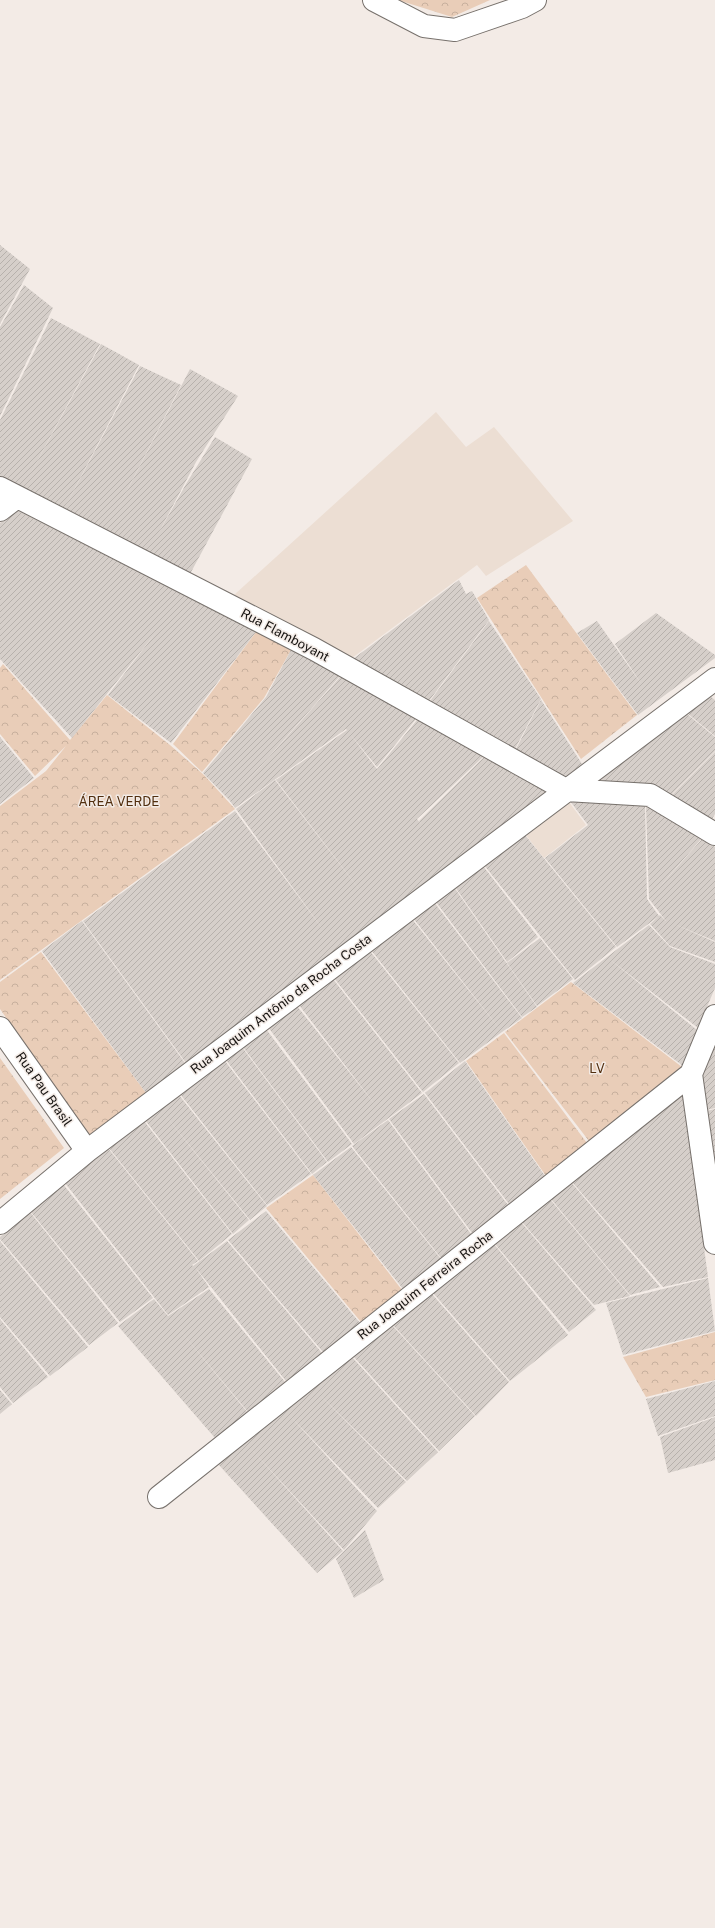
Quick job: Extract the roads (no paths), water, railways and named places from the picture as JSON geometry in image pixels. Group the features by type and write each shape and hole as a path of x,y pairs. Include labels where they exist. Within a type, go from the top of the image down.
{"street":[{"path":"374,0 424,26 455,30 522,7 535,0"},
{"name":"Rua Flamboyant","path":"6,498 314,649 566,790"},
{"name":"Rua Joaquim Antônio da Rocha Costa","path":"0,1223 87,1150 715,679"},
{"path":"566,790 650,795 715,834"},
{"path":"715,1016 691,1074 715,1243"},
{"name":"Rua Pau Brasil","path":"0,1028 87,1150"},
{"name":"Rua Joaquim Ferreira Rocha","path":"159,1497 691,1074"}],"park label":[{"name":"ÁREA VERDE","path":"119,801"},
{"name":"LV","path":"597,1068"}]}
